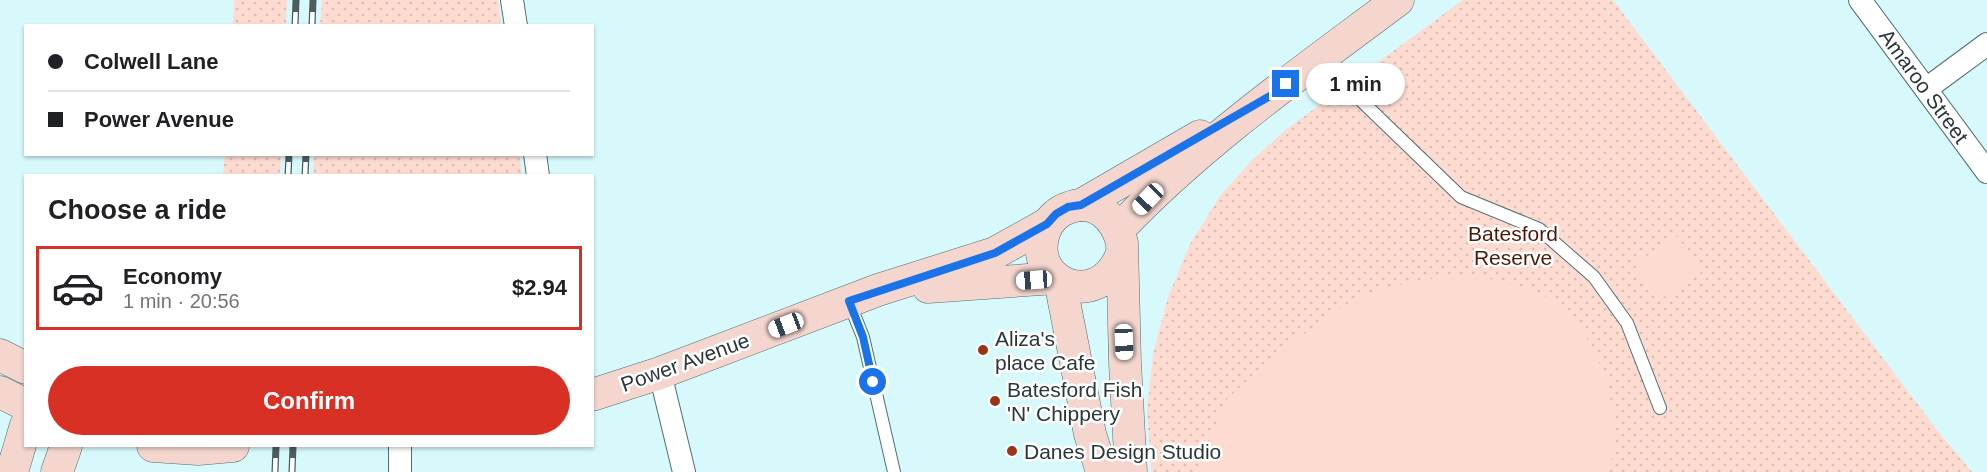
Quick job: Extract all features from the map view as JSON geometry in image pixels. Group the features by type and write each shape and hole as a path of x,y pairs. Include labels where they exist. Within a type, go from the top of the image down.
{"street":[{"path":"512,0 516,24"},
{"path":"1131,472 1120,243 1110,217 1096,208 1081,205 1068,207 1056,214 1047,224 1042,238 1041,253 1046,267 1058,280 1072,286 1084,287 1097,284 1112,273 1120,243 1148,199 1270,96 1398,0"},
{"name":"Amaroo Street","path":"1860,0 1987,172"},
{"path":"1926,89 1987,44"},
{"path":"1081,205 1270,96"},
{"path":"535,156 538,174"},
{"name":"Power Avenue","path":"594,393 660,373 878,290 995,253 1047,224"},
{"path":"1058,280 1090,434 1102,472"},
{"name":"Power Avenue","path":"878,290 1058,280"},
{"path":"0,355 24,367"},
{"path":"660,373 684,472"},
{"path":"0,392 24,404"},
{"path":"12,472 24,432"},
{"path":"57,472 66,447"},
{"path":"168,447 198,449 221,447"},
{"path":"400,447 400,472"}],"lane":[{"path":"1319,60 1461,197 1539,229 1594,277 1627,323 1660,408"},
{"path":"849,301 863,337 894,472"}],"green space":[{"path":"234,0 287,0 286,24 233,24"},
{"path":"322,0 498,0 501,24 320,24"},
{"name":"Batesford Reserve","path":"1463,0 1613,0 1937,430 1972,472 1151,472 1147,410 1153,354 1168,297 1190,244 1220,196 1253,159 1288,128"},
{"path":"225,156 281,156 280,174 223,174"},
{"path":"314,156 519,156 522,174 313,174"},
{"path":"1678,236 1701,273 1658,301 1634,264"},
{"path":"1473,274 1520,287 1554,300 1571,313 1591,345 1606,379 1613,432 1610,472 1199,472 1224,402 1279,351 1359,296 1415,281"}],"railway":[{"path":"295,24 296,0"},
{"path":"312,24 313,0"},
{"path":"288,174 289,156"},
{"path":"305,174 306,156"},
{"path":"275,472 276,447"},
{"path":"292,472 293,447"}],"place":[{"name":"Aliza's place Cafe","path":"983,350"},
{"name":"Batesford Fish 'N' Chippery","path":"995,401"},
{"name":"Danes Design Studio","path":"1012,451"}],"route":[{"path":"873,382 863,337 849,301 995,253 1047,224 1056,214 1068,207 1081,205 1270,96 1286,84"}]}
